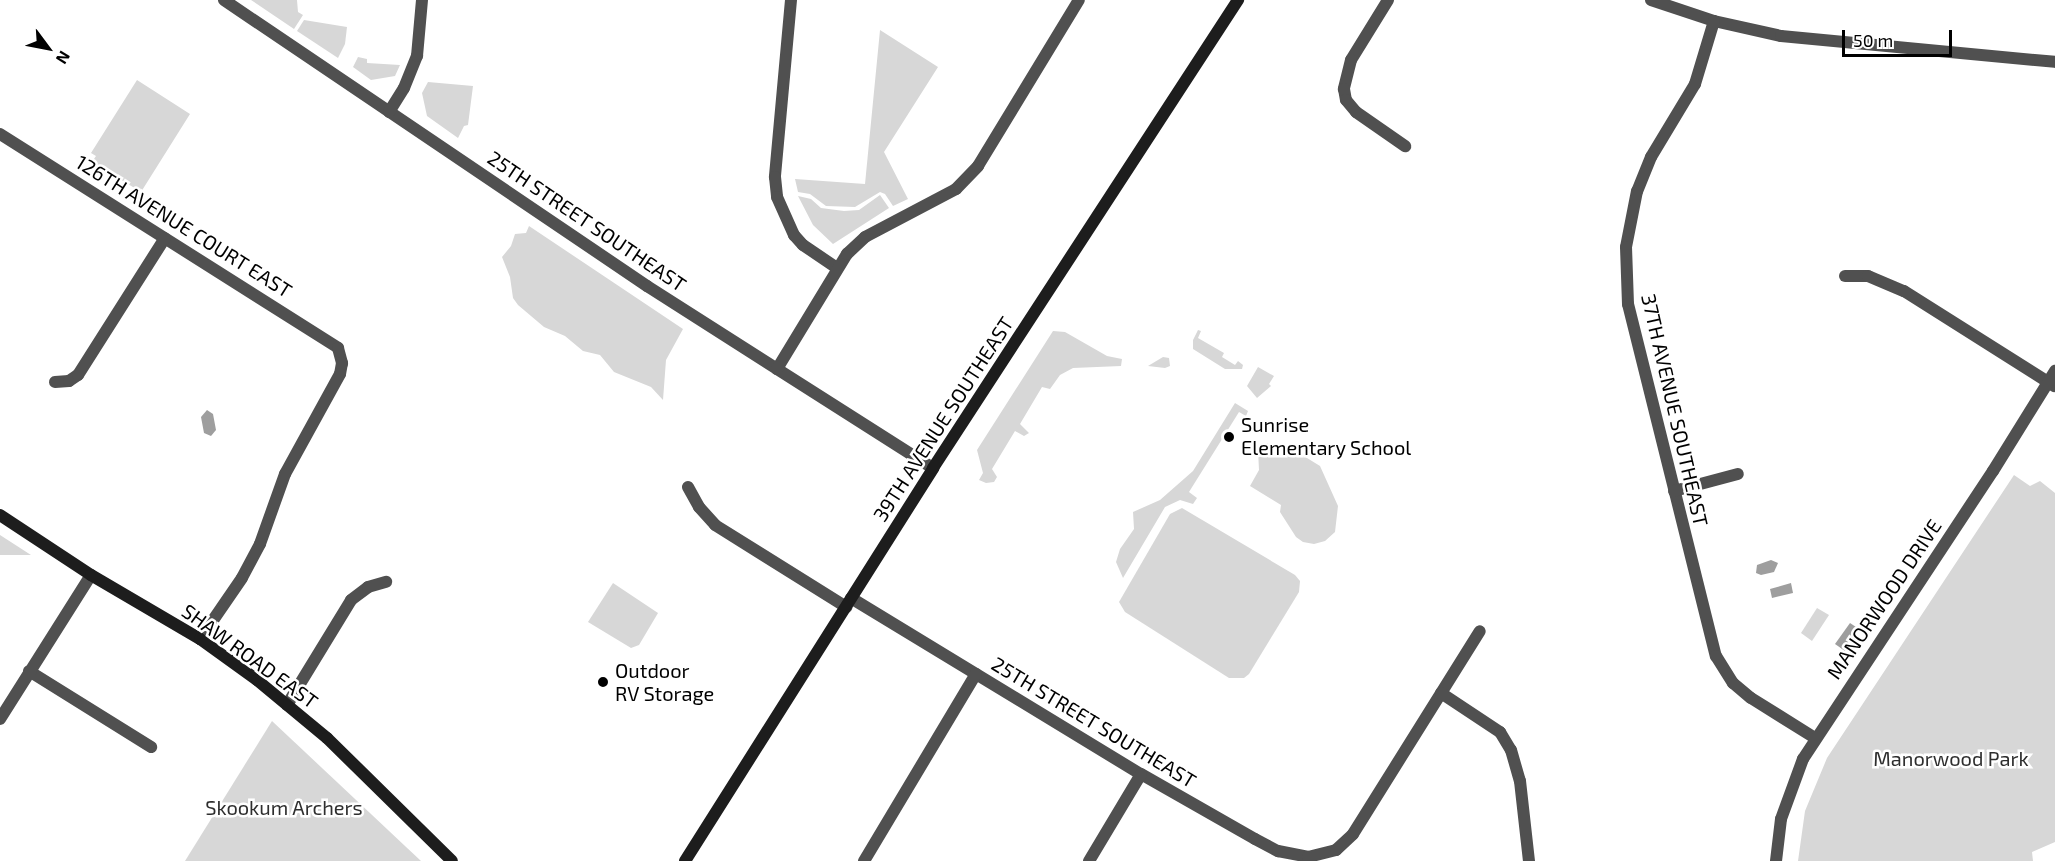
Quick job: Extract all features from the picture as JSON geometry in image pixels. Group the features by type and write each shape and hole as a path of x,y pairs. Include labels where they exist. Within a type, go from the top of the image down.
{"main road":[{"name":"39TH AVENUE SOUTHEAST","path":"685,861 933,468 1238,0"},
{"name":"SHAW ROAD EAST","path":"0,515 91,575 200,639 287,705 327,738 452,861"}],"street":[{"name":"25TH STREET SOUTHEAST","path":"224,0 647,286 933,468"},
{"path":"389,112 404,88 417,56 422,0"},
{"path":"791,0 775,177 780,206 794,235 803,245 837,268"},
{"path":"777,369 837,268 865,237 957,189 968,179 1079,0"},
{"path":"1388,0 1351,60 1344,89 1346,100 1356,112 1405,146"},
{"path":"1651,0 1714,21 1815,41 2011,56 2055,62"},
{"name":"37TH AVENUE SOUTHEAST","path":"1714,21 1695,84 1644,174 1632,210 1626,247 1628,304 1711,642 1724,670 1751,698 1815,738"},
{"name":"126TH AVENUE COURT EAST","path":"0,134 338,348 341,357 340,374 285,474 260,544 242,578 200,639"},
{"path":"55,382 69,381 78,375 165,238"},
{"path":"1845,276 1868,276 1904,291 2052,385"},
{"name":"MANORWOOD DRIVE","path":"1776,861 1786,798 1798,769 1815,738 2052,385 2055,371"},
{"path":"1674,491 1738,474"},
{"path":"688,487 699,507 715,525 848,603"},
{"path":"0,719 91,575"},
{"path":"287,705 351,600 368,587 386,582"},
{"name":"25TH STREET SOUTHEAST","path":"848,603 976,674 1141,774 1278,851 1308,857 1326,854 1345,844 1441,693"},
{"path":"1480,630 1441,693 1500,732 1511,750 1520,781 1529,861"},
{"path":"29,671 151,747"},
{"path":"864,861 976,674"},
{"path":"1089,861 1141,774"}],"green space":[{"path":"251,0 297,0 298,12 303,15 294,29"},
{"path":"304,20 347,27 345,44 338,58 297,31"},
{"path":"880,30 938,67 884,152 908,199 893,206 885,194 880,192 855,207 826,206 810,194 798,192 795,179 865,184"},
{"path":"358,57 367,59 367,63 400,65 395,76 371,80 353,67"},
{"path":"137,80 190,114 141,192 92,162 96,156 91,153"},
{"path":"428,82 473,86 468,125 464,126 458,138 427,116 422,93"},
{"path":"880,195 889,208 833,244 813,225 798,196 811,199 821,208 844,211 859,210"},
{"path":"529,226 683,329 666,360 663,400 651,387 614,372 600,355 583,351 565,336 544,327 518,305 513,298 510,277 502,257 511,246 515,234 526,233"},
{"path":"1198,330 1201,331 1198,338 1224,353 1222,357 1235,365 1238,361 1243,365 1242,369 1225,369 1193,349 1193,340"},
{"path":"1053,331 1065,332 1107,356 1122,359 1121,366 1073,368 1060,375 1050,389 1042,387 1020,424 1029,433 1024,436 1015,431 992,469 997,477 994,482 986,483 979,480 983,473 977,450"},
{"path":"1163,357 1169,358 1170,366 1165,368 1148,366"},
{"path":"1258,367 1274,376 1269,384 1271,386 1257,398 1247,386"},
{"path":"1235,403 1248,411 1246,416 1239,412 1189,492 1197,498 1193,504 1180,500 1165,507 1123,578 1116,562 1120,549 1134,529 1133,512 1160,500 1193,471"},
{"path":"1267,443 1294,450 1320,466 1338,506 1335,532 1325,541 1314,544 1303,542 1296,537 1280,512 1281,505 1250,486 1259,470 1258,450"},
{"name":"Manorwood Park","path":"2014,475 2030,486 2040,481 2055,493 2055,842 2032,852 2033,861 1798,861 1805,811 1827,758"},
{"path":"1182,508 1295,575 1300,581 1299,592 1249,674 1244,678 1229,678 1125,612 1119,602 1170,514"},
{"path":"0,535 31,555 0,555"},
{"path":"613,583 658,613 639,645 631,648 588,622"},
{"path":"1817,608 1829,615 1812,641 1801,633"},
{"name":"Skookum Archers","path":"272,721 421,861 185,861"}],"shaded area":[{"path":"207,410 213,414 216,430 211,436 204,433 201,417"},
{"path":"1771,560 1778,563 1774,572 1761,575 1756,573 1757,565"},
{"path":"1791,583 1793,593 1772,598 1770,589"},
{"path":"1850,623 1859,629 1845,651 1835,644"}],"place":[{"name":"Sunrise Elementary School","path":"1229,437"},
{"name":"Outdoor RV Storage","path":"603,682"}]}
